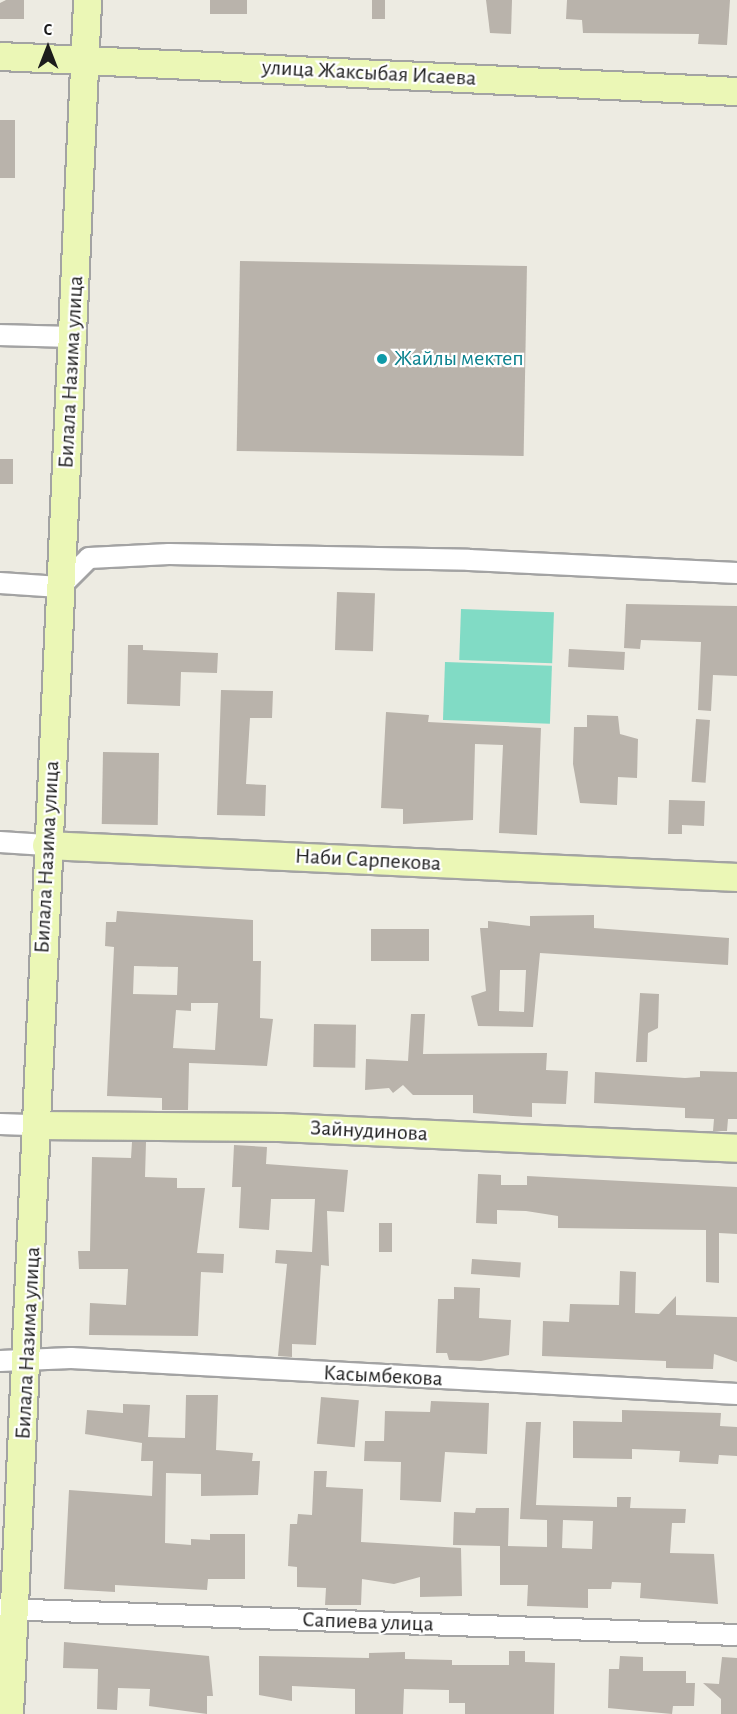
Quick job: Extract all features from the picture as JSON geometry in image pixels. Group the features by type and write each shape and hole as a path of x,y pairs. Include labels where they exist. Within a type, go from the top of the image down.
{"street":[{"name":"Билала Назима улица","path":"9,1714 6,1610 29,1360 46,845 87,0"},
{"name":"улица Жаксыбая Исаева","path":"0,56 737,91"},
{"path":"0,335 72,337"},
{"path":"0,583 60,587 89,558 119,555 469,560 737,573"},
{"name":"Наби Сарпекова","path":"0,842 737,877"},
{"name":"Зайнудинова","path":"0,1124 279,1127 737,1148"},
{"name":"Касымбекова","path":"0,1361 29,1360 737,1394"},
{"name":"Сапиева улица","path":"6,1610 737,1635"}],"green space":[{"path":"461,609 554,612 552,663 459,660"},
{"path":"445,662 552,666 550,724 443,720"}],"building":[{"path":"6,0 24,0 24,19 0,19 0,3"},
{"path":"210,0 247,0 247,14 210,14"},
{"path":"372,0 385,0 385,19 372,19"},
{"path":"486,0 512,0 511,34 490,33"},
{"path":"567,0 730,0 727,45 698,44 699,34 583,33 582,20 566,19"},
{"path":"0,120 15,120 15,178 0,178"},
{"name":"Жайлы мектеп","path":"240,261 527,266 524,456 237,451"},
{"path":"0,459 13,459 13,484 0,484"},
{"path":"337,592 375,593 373,651 335,650"},
{"path":"626,604 737,606 737,676 713,675 711,711 698,710 701,642 641,640 640,649 624,648"},
{"path":"128,645 143,645 143,650 218,653 217,673 181,672 180,706 127,704"},
{"path":"569,649 625,652 624,670 568,667"},
{"path":"221,690 273,691 272,718 250,718 246,784 266,785 265,816 217,815"},
{"path":"386,712 429,715 428,722 541,728 537,835 499,833 503,745 475,744 473,820 403,824 403,809 381,808"},
{"path":"587,715 618,716 620,734 638,739 637,778 618,777 617,805 580,803 573,764 574,727 587,727"},
{"path":"696,719 710,720 706,783 692,782"},
{"path":"103,752 159,753 158,825 102,824"},
{"path":"669,800 705,801 704,826 682,825 682,834 668,834"},
{"path":"117,911 253,920 253,961 261,961 260,1018 273,1019 267,1066 189,1063 188,1110 162,1110 162,1098 107,1096 114,947 105,946 106,922 116,922","holes":["134,966 178,967 177,995 133,994","191,1003 218,1003 215,1050 173,1048 176,1010 191,1011"]},
{"path":"594,915 594,928 729,938 728,965 540,953 533,1027 478,1026 471,996 486,991 480,928 488,928 488,921 530,926 530,916","holes":["500,970 526,970 524,1012 499,1011"]},
{"path":"371,929 429,929 429,961 371,961"},
{"path":"640,993 659,994 658,1028 648,1033 647,1062 636,1062"},
{"path":"411,1014 425,1014 423,1054 547,1053 546,1070 568,1071 566,1104 532,1103 532,1117 513,1116 473,1113 473,1095 413,1095 403,1085 393,1093 389,1088 365,1090 366,1059 408,1061"},
{"path":"314,1024 356,1025 355,1068 313,1067"},
{"path":"700,1071 737,1072 737,1119 728,1119 727,1131 713,1131 714,1119 685,1118 685,1108 594,1103 595,1072 685,1078 700,1077"},
{"path":"132,1142 146,1142 145,1177 177,1178 177,1188 205,1188 197,1253 224,1254 223,1273 201,1272 198,1336 89,1335 90,1303 126,1305 128,1269 79,1269 78,1251 90,1251 92,1157 131,1158"},
{"path":"234,1145 267,1147 266,1164 348,1170 344,1212 327,1211 329,1266 321,1265 316,1345 292,1344 292,1357 278,1356 287,1264 275,1263 276,1250 312,1252 315,1199 271,1199 269,1230 239,1228 241,1187 232,1187"},
{"path":"478,1174 501,1175 501,1185 527,1185 527,1176 737,1187 737,1234 719,1233 719,1283 706,1282 706,1230 558,1228 558,1216 526,1211 497,1210 497,1224 476,1223"},
{"path":"379,1223 392,1223 392,1252 379,1252"},
{"path":"472,1259 521,1262 520,1277 471,1274"},
{"path":"620,1271 636,1272 635,1313 659,1314 676,1296 676,1315 737,1317 737,1362 714,1354 713,1369 666,1368 666,1361 542,1356 543,1321 569,1322 570,1304 619,1305"},
{"path":"454,1287 480,1288 479,1318 511,1320 509,1355 481,1361 449,1360 447,1353 436,1353 438,1299 454,1299"},
{"path":"186,1395 218,1395 216,1450 253,1453 252,1461 260,1461 258,1495 201,1496 201,1474 166,1473 165,1543 191,1545 191,1539 210,1540 210,1534 245,1534 245,1579 208,1579 207,1590 115,1585 115,1592 64,1589 69,1490 152,1496 153,1461 141,1461 142,1443 85,1434 87,1410 123,1413 123,1404 150,1405 148,1437 185,1438"},
{"path":"321,1397 359,1400 355,1447 317,1444"},
{"path":"431,1401 489,1403 487,1454 445,1452 441,1502 400,1500 401,1462 364,1461 365,1441 384,1441 385,1411 430,1412"},
{"path":"622,1410 721,1413 720,1426 737,1427 737,1456 719,1455 718,1464 679,1462 680,1451 632,1449 632,1459 573,1458 573,1421 622,1422"},
{"path":"526,1422 541,1422 536,1505 617,1507 617,1497 631,1497 630,1508 686,1509 685,1523 672,1523 670,1553 714,1554 718,1604 640,1598 641,1583 612,1582 611,1589 588,1589 588,1608 527,1606 528,1585 500,1585 500,1546 453,1545 454,1512 475,1513 476,1508 509,1508 508,1546 547,1547 547,1520 520,1519","holes":["563,1520 593,1521 592,1549 562,1548"]},
{"path":"314,1471 327,1471 326,1487 363,1489 361,1542 461,1548 462,1596 420,1597 420,1577 394,1584 362,1579 361,1605 325,1605 326,1588 297,1587 297,1567 288,1566 290,1524 297,1524 298,1514 312,1515"},
{"path":"64,1642 209,1656 213,1696 207,1696 207,1714 149,1706 150,1689 118,1688 117,1710 97,1709 98,1669 63,1668"},
{"path":"509,1651 525,1651 525,1662 555,1663 554,1714 465,1714 465,1703 449,1703 449,1690 404,1689 403,1714 355,1714 355,1689 292,1686 292,1701 259,1695 259,1656 369,1658 369,1653 405,1652 405,1659 452,1660 452,1665 509,1665"},
{"path":"620,1656 643,1657 643,1671 686,1671 686,1683 695,1683 694,1706 673,1706 672,1714 608,1708 609,1669 619,1669"},
{"path":"722,1657 737,1658 737,1714 721,1714 721,1699 703,1683 719,1684"}],"place":[{"name":"Жайлы мектеп","path":"382,359"}]}
